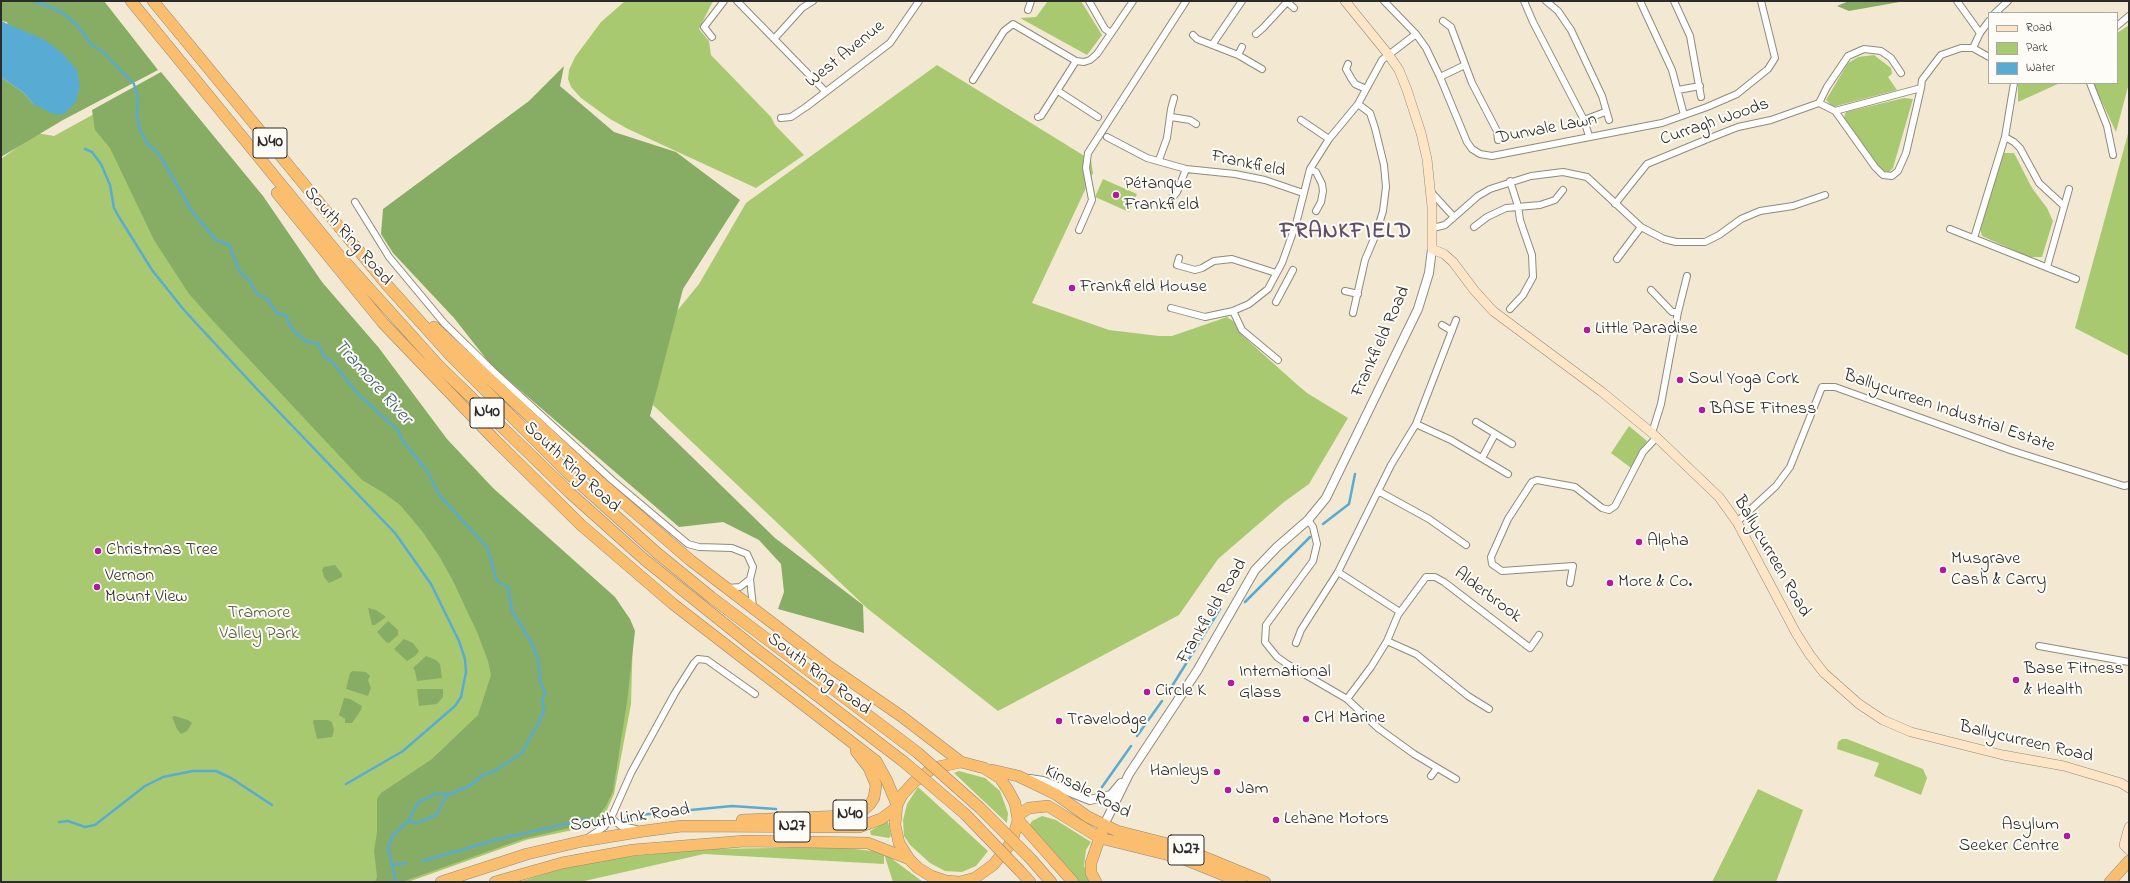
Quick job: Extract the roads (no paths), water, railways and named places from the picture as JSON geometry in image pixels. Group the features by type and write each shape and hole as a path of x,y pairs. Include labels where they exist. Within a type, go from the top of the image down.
{"highway":[{"name":"South Ring Road","path":"131,1 237,133 338,254 439,366 570,493 646,560 756,650 904,762 965,814 1030,882"},
{"name":"South Ring Road","path":"153,1 388,285 451,356 568,473 657,553 711,597 918,753 980,808 1030,858 1051,882"},
{"path":"237,133 274,188 368,304 495,440 581,525 672,604 791,697 858,745 876,761 887,781 897,807"},
{"path":"388,285 606,488 690,560 830,667 901,716 961,762"},
{"path":"439,366 495,440"},
{"name":"N40","path":"682,826 740,820 844,816 859,812 870,804 875,794 875,779 862,758 791,697"},
{"name":"N27","path":"970,880 960,882 932,879 908,859 899,843 895,828 897,807 902,795 925,773 941,765 961,762 984,768 1000,778 1015,803 1018,817"},
{"name":"Kinsale Road","path":"984,768 1018,776 1057,795 1088,817 1104,825 1140,838 1180,847 1265,882"},
{"name":"Kinsale Road","path":"1018,817 1029,808 1048,806 1100,838 1181,858 1241,882"},
{"name":"South Link Road","path":"441,882 527,854 583,841 682,826 859,827 881,819 897,807"},
{"path":"970,880 993,864 1008,847 1013,838 1018,817"},
{"path":"1018,817 1072,882"},
{"path":"1096,882 1091,873 1090,863 1104,825"},
{"name":"N27","path":"495,882 562,863 633,850 745,841 868,843 908,859"},
{"path":"2110,882 2129,861"},
{"path":"970,880 986,882"}],"main road":[{"path":"1345,1 1388,54 1399,70 1407,90 1422,133 1430,191 1433,228 1432,249"},
{"name":"Ballycurreen Road","path":"1432,249 1444,254 1453,262 1474,290 1494,311 1572,369 1654,435 1719,498 1737,522 1810,655 1824,673 1859,704 1883,720 1911,732 2003,755 2064,766 2121,783 2129,788"},
{"path":"2129,827 2124,845 2129,850"}],"street":[{"path":"712,37 704,27 724,1"},
{"path":"737,1 825,91"},
{"path":"774,39 802,8 813,1"},
{"name":"West Avenue","path":"781,118 791,117 890,43 918,1"},
{"path":"1028,10 1031,1"},
{"path":"1089,1 1105,29 1111,33"},
{"path":"973,80 1004,31 1013,24 1076,61 1084,62 1090,60 1097,54 1132,1"},
{"path":"1079,230 1092,200 1086,168 1088,153 1186,1"},
{"path":"1212,45 1242,1"},
{"path":"1256,34 1264,28 1286,1 1294,8"},
{"name":"Dunvale Lawn","path":"1384,1 1416,34 1440,77 1467,142 1480,154 1492,156 1576,141 1589,136 1662,123 1722,101 1753,83 1768,69 1775,58 1761,1"},
{"path":"1524,1 1533,22 1584,120 1589,136"},
{"path":"1546,1 1558,11 1571,30 1602,96 1605,112 1609,120"},
{"path":"1640,1 1669,63 1684,115"},
{"path":"1674,1 1690,36 1701,97"},
{"path":"1957,1 1980,33"},
{"path":"1996,12 2008,1"},
{"path":"2118,25 2129,16"},
{"path":"1443,20 1451,27 1464,65 1497,131 1498,140"},
{"path":"1973,48 1980,33 1988,22"},
{"path":"1388,54 1416,34"},
{"path":"1193,35 1262,69"},
{"path":"1238,56 1242,47"},
{"path":"1901,73 1891,58 1881,51 1864,49 1848,56 1826,88 1819,103 1835,111 1875,167 1883,174 1892,176 1898,171 1906,153 1922,80 1941,55 1961,48 1973,48 1988,56"},
{"name":"Frankfield","path":"1170,308 1205,317 1233,311 1249,304 1268,289 1277,272 1296,224 1310,169 1330,139 1358,104 1382,60 1388,54"},
{"path":"1038,117 1041,116 1058,91 1076,61"},
{"path":"1348,64 1346,69 1355,84 1366,89"},
{"path":"1440,77 1464,65"},
{"path":"1974,238 2005,137 2014,84"},
{"path":"2090,84 2107,126 2113,155"},
{"path":"1678,90 1700,86"},
{"path":"1835,111 1921,88"},
{"path":"1058,91 1098,117"},
{"path":"1158,160 1167,138 1174,98"},
{"name":"Curragh Woods","path":"1615,204 1647,164 1735,128 1771,120 1819,103"},
{"path":"1353,313 1365,260 1384,211 1386,187 1384,165 1370,113 1358,104"},
{"path":"1584,120 1605,112"},
{"path":"1171,117 1190,120 1196,124"},
{"path":"1301,120 1330,139"},
{"name":"Frankfield","path":"1107,136 1131,151 1186,169 1235,174 1265,180 1303,193"},
{"path":"2005,137 2014,142 2020,148 2039,183 2064,206"},
{"name":"Frankfield","path":"1172,198 1177,192 1186,169"},
{"name":"Frankfield","path":"1310,169 1319,178 1323,191 1321,202 1316,211"},
{"path":"1433,228 1445,224 1478,196 1510,181 1563,172 1582,175 1641,227 1664,239 1676,242 1705,242 1719,235 1741,219 1756,213 1793,206 1825,195"},
{"path":"1510,181 1518,206 1520,220 1532,255 1533,277 1523,295 1510,309"},
{"path":"2047,267 2069,189"},
{"path":"1474,227 1494,214 1518,206 1540,205 1555,200 1563,190"},
{"path":"1430,191 1454,217"},
{"path":"355,202 403,275 444,323 493,371 612,480 682,541 693,546 732,548 747,554 753,567 750,579 750,598 755,611"},
{"path":"1617,259 1641,227"},
{"path":"1950,229 2076,279"},
{"name":"Frankfield Road","path":"1104,825 1129,774 1197,671 1254,570 1277,547 1308,520 1329,492 1418,309 1429,273 1432,249"},
{"path":"1179,258 1177,265 1195,270 1214,261 1232,259 1277,272 1292,273 1276,302"},
{"path":"1570,583 1573,566 1502,571 1492,564 1490,557 1508,519 1532,482 1537,480 1574,487 1602,508 1609,510 1615,506 1643,452 1654,435 1668,358 1687,276"},
{"path":"1651,290 1672,312 1678,312"},
{"path":"1345,291 1358,294"},
{"path":"1233,311 1242,330 1278,360"},
{"path":"1296,643 1300,630 1338,572 1391,465 1416,424 1456,320"},
{"path":"1442,325 1452,331"},
{"name":"Ballycurreen Industrial Estate","path":"1737,522 1776,486 1790,467 1822,387 1835,387 2010,450 2124,486 2129,485"},
{"path":"1476,422 1512,444"},
{"path":"1416,424 1451,440 1508,474"},
{"path":"1482,458 1495,434"},
{"name":"Alderbrook","path":"1378,491 1434,523 1466,545"},
{"path":"1308,520 1313,527 1317,544 1313,561 1266,625 1265,642 1277,657 1347,700 1378,728 1456,779"},
{"path":"1338,572 1400,612"},
{"name":"Alderbrook","path":"1347,700 1371,667 1387,641 1400,612 1426,577 1434,577 1444,582 1530,648 1539,634"},
{"path":"726,588 740,587 750,579"},
{"path":"1387,641 1416,654 1468,696 1489,709"},
{"path":"2039,646 2129,662"},
{"path":"583,841 604,827 611,818 637,762 675,693 698,659 707,660 754,694"},
{"path":"1431,776 1437,768"},
{"path":"1018,776 1043,781 1090,800 1110,795 1129,774"},
{"path":"611,818 621,826 644,831"}],"water":[{"path":"1,21 45,40 62,53 77,70 80,87 75,103 64,114 56,115 33,104 24,93 1,77"}],"waterway":[{"name":"Tramore River","path":"34,1 60,11 76,24 92,45 103,52 134,84 138,99 137,116 140,130 147,143 159,154 192,211 216,240 229,245 240,272 249,280 257,294 267,299 277,313 287,316 288,322 293,330 305,341 318,344 324,356 331,361 360,396 398,430 402,440 427,471 440,496 487,547 497,581 508,587 512,611 530,640 538,659 540,681 545,692 542,702 544,709 541,718 522,753 493,772 483,775 471,785 446,796 436,815 417,823 408,821"},
{"path":"85,149 92,152 101,164 110,185 114,208 152,270 184,310 255,387 395,533 431,584 459,641 465,659 466,672 461,697 455,706 403,751 346,784"},
{"path":"1323,524 1349,504 1355,474"},
{"path":"1245,602 1310,537"},
{"path":"1169,691 1220,609"},
{"path":"1137,736 1162,701"},
{"path":"1102,787 1131,746"},
{"path":"59,822 68,821 85,827 95,825 145,786 163,777 193,771 216,771 231,778 272,805"},
{"name":"Tramore River","path":"396,882 388,848 393,835 408,821 419,801 429,798 434,794 450,794"},
{"path":"625,819 639,815 732,806 776,809"},
{"path":"423,861 499,839 588,819"},
{"path":"392,865 406,863"}],"place":[{"name":"Pétanque Frankfield","path":"1116,195"},
{"name":"Frankfield House","path":"1072,288"},
{"name":"Little Paradise","path":"1587,330"},
{"name":"Soul Yoga Cork","path":"1680,380"},
{"name":"BASE Fitness","path":"1702,410"},
{"name":"Alpha","path":"1639,542"},
{"name":"Christmas Tree","path":"98,551"},
{"name":"Musgrave Cash & Carry","path":"1943,570"},
{"name":"More & Co.","path":"1610,583"},
{"name":"Vernon Mount View","path":"97,587"},
{"name":"Base Fitness & Health","path":"2016,680"},
{"name":"International Glass","path":"1231,683"},
{"name":"Circle K","path":"1147,692"},
{"name":"CH Marine","path":"1306,719"},
{"name":"Travelodge","path":"1059,721"},
{"name":"Hanleys","path":"1217,772"},
{"name":"Jam","path":"1228,790"},
{"name":"Lehane Motors","path":"1276,820"},
{"name":"Asylum Seeker Centre","path":"2067,836"}],"district":[{"name":"FRANKFIELD","path":"1346,233"}],"park label":[{"name":"Tramore Valley Park","path":"259,624"}]}
